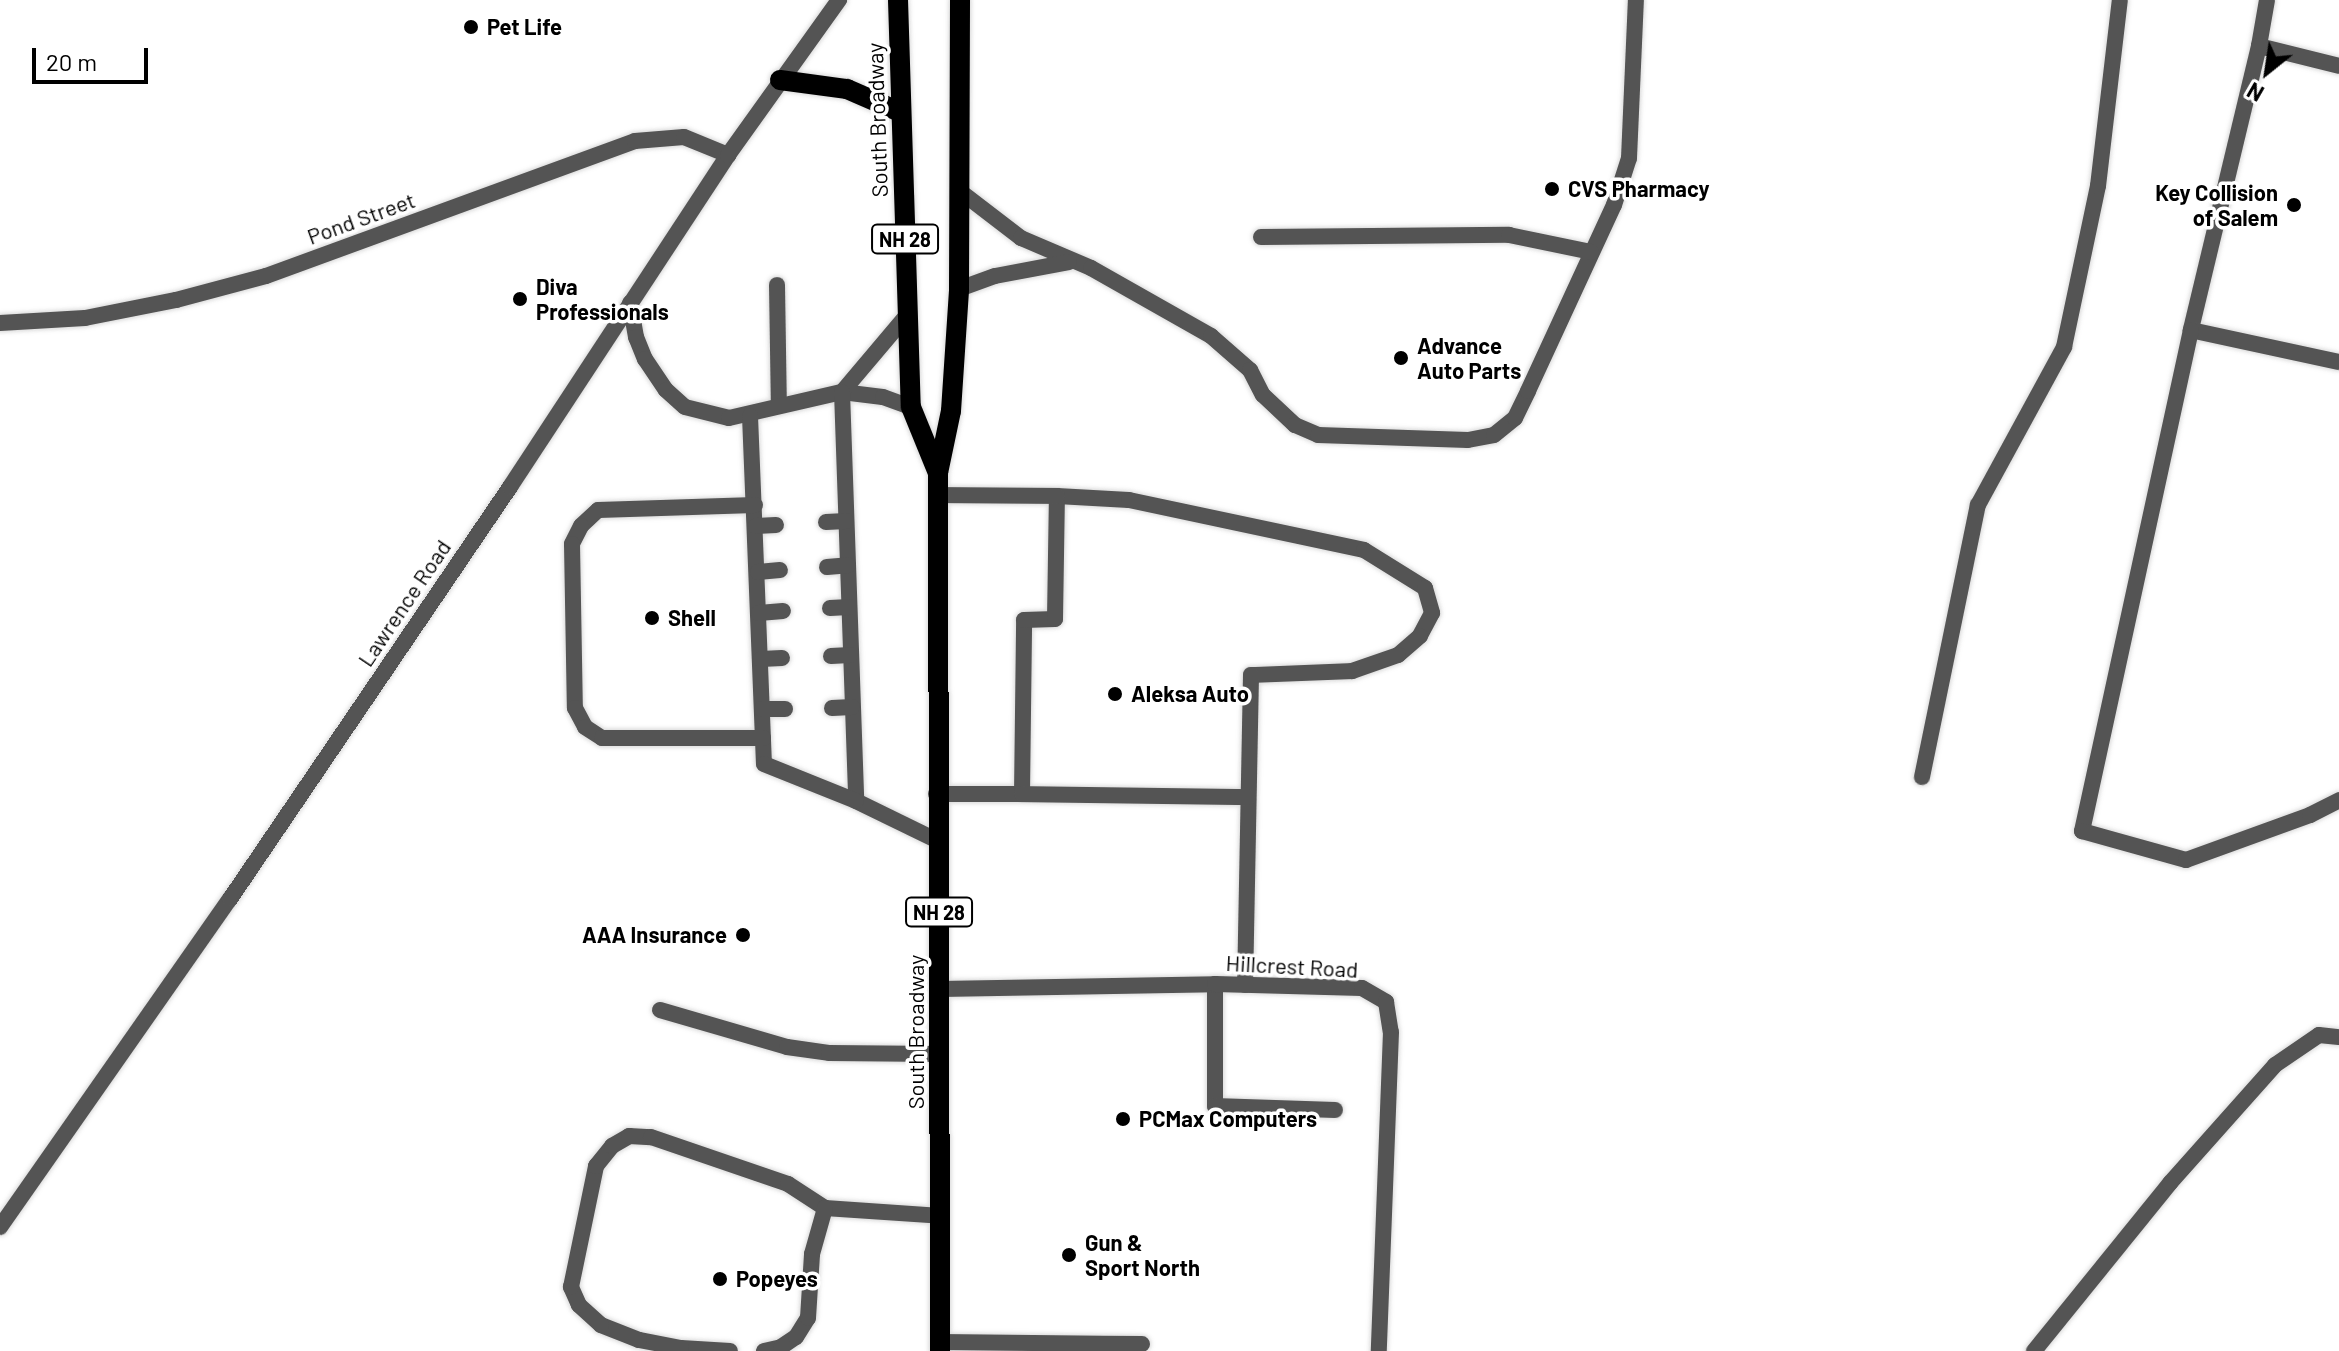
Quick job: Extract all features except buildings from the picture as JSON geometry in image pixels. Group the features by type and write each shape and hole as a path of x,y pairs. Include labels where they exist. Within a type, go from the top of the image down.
{"main road":[{"name":"South Broadway","path":"898,0 911,407 938,473"},
{"name":"South Broadway","path":"940,1346 940,989 936,794 938,473 951,411 959,289 960,0"},
{"path":"780,80 847,89 900,112"}],"street":[{"name":"Lawrence Road","path":"0,1227 247,873 728,155 839,0"},
{"path":"961,192 1021,238 1091,268 1211,336 1250,370 1263,395 1295,425 1318,435 1468,440 1494,435 1515,418 1614,205 1629,158 1636,0"},
{"path":"1922,777 1978,505 2064,347 2098,186 2120,0"},
{"path":"2267,0 2259,46 2191,330 2082,831 2186,860 2310,815 2339,800"},
{"path":"2259,46 2339,66"},
{"name":"Pond Street","path":"0,323 85,318 176,300 266,276 635,141 684,137 728,155"},
{"path":"1261,237 1509,235 1591,252"},
{"path":"959,289 995,276 1071,262"},
{"path":"777,285 779,406"},
{"path":"630,303 636,337 645,359 666,390 685,407 711,416 750,416 842,392 883,397 911,407"},
{"path":"856,801 842,392 908,314"},
{"path":"2191,330 2339,362"},
{"path":"750,416 764,764 856,801 938,841"},
{"path":"939,495 1129,500 1364,550 1425,588 1432,613 1420,636 1398,655 1352,671 1251,675 1245,985"},
{"path":"1022,794 1024,620 1055,619 1057,496"},
{"path":"755,505 598,510 581,526 572,544 575,708 585,727 602,738 763,738"},
{"path":"826,522 846,521"},
{"path":"756,526 776,525"},
{"path":"827,567 848,565"},
{"path":"758,572 780,570"},
{"path":"830,608 849,607"},
{"path":"759,613 783,611"},
{"path":"831,656 850,655"},
{"path":"761,659 782,658"},
{"path":"832,708 852,707"},
{"path":"762,709 785,709"},
{"path":"936,794 1248,797"},
{"path":"1215,984 1215,1106 1335,1110"},
{"name":"Hillcrest Road","path":"940,989 1215,984 1362,988 1386,1002 1391,1032 1379,1351"},
{"path":"660,1010 787,1047 829,1053 939,1054"},
{"path":"2034,1351 2170,1183 2275,1065 2319,1035 2339,1037"},
{"path":"730,1351 681,1348 639,1340 601,1325 579,1305 571,1287 596,1166 612,1146 629,1136 651,1137 788,1184 825,1208 941,1216"},
{"path":"764,1351 781,1347 796,1337 808,1318 812,1254 825,1208"},
{"path":"940,1346 1142,1344"}],"place":[{"name":"Pet Life","path":"471,27"},
{"name":"CVS Pharmacy","path":"1552,189"},
{"name":"Key Collision of Salem","path":"2294,205"},
{"name":"Diva Professionals","path":"520,299"},
{"name":"Advance Auto Parts","path":"1401,358"},
{"name":"Shell","path":"652,618"},
{"name":"Aleksa Auto","path":"1115,694"},
{"name":"AAA Insurance","path":"743,935"},
{"name":"PCMax Computers","path":"1123,1119"},
{"name":"Gun & Sport North","path":"1069,1255"},
{"name":"Popeyes","path":"720,1279"}]}
